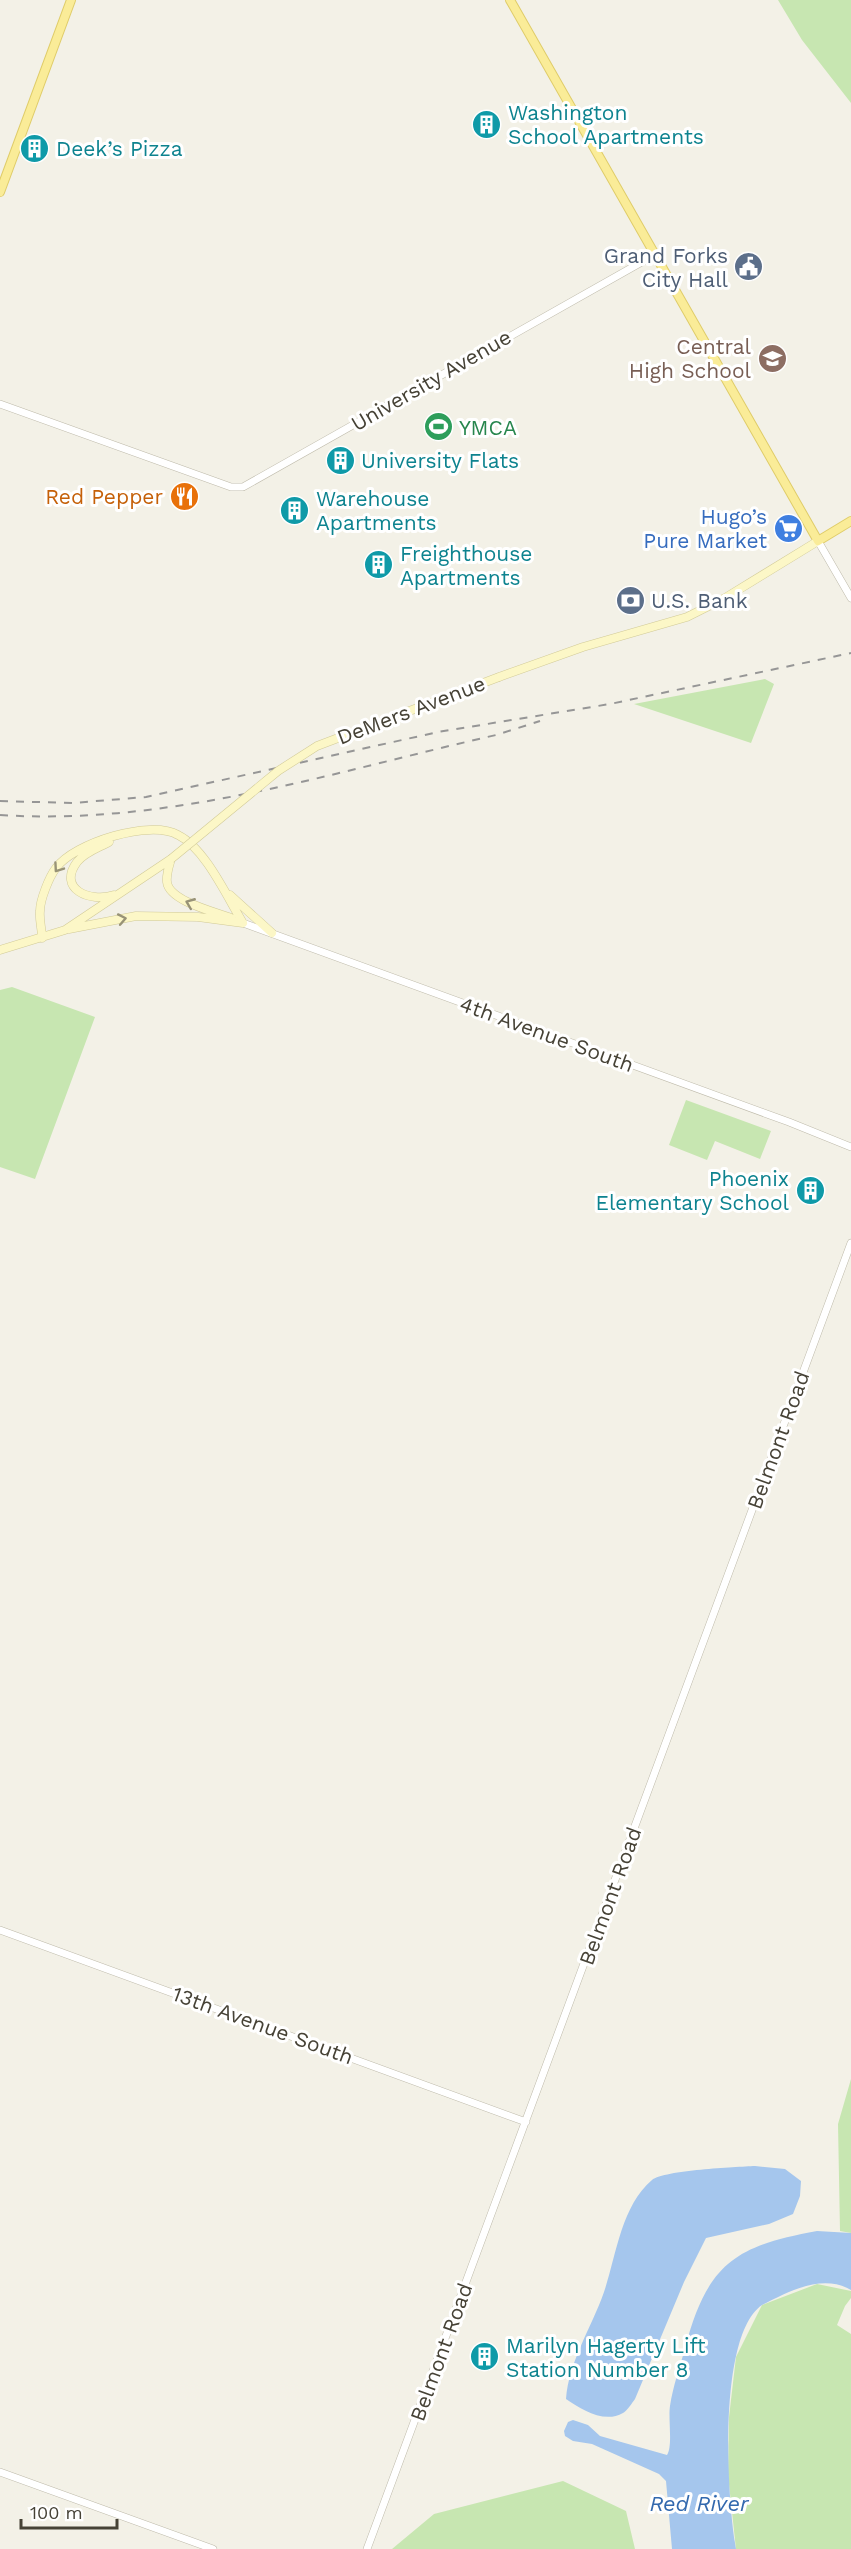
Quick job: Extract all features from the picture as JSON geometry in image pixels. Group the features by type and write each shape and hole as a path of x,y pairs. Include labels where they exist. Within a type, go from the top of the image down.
{"main road":[{"path":"0,192 71,0"},
{"path":"510,0 818,541"},
{"name":"DeMers Avenue","path":"0,950 65,930 171,859 278,771 317,746 499,677 583,648 687,617 725,598 851,521"},
{"path":"42,938 40,908 54,869 69,854 85,846 152,829 180,835 199,853 243,923"},
{"path":"124,891 107,897 87,897 76,890 72,873 84,855 126,834"},
{"path":"171,859 167,883 171,891 182,900 243,923"},
{"path":"215,878 272,933"},
{"path":"65,930 136,916 198,917 243,923"}],"street":[{"name":"University Avenue","path":"0,404 231,487 243,487 656,254"},
{"path":"818,541 851,598"},
{"name":"4th Avenue South","path":"243,923 789,1122 851,1147"},
{"name":"Belmont Road","path":"367,2549 851,1243"},
{"name":"13th Avenue South","path":"0,1930 526,2122"},
{"path":"0,2472 213,2549"}],"green space":[{"path":"778,0 851,0 851,103 802,40"},
{"path":"765,679 774,684 751,743 634,704"},
{"path":"12,987 95,1017 35,1179 0,1167 0,990"},
{"path":"686,1100 771,1131 760,1159 715,1141 707,1160 669,1145"},
{"path":"851,2079 851,2233 840,2231 838,2124"},
{"path":"817,2284 851,2291 851,2298 837,2325 851,2334 851,2549 736,2549 728,2475 729,2417 736,2357 762,2305"},
{"path":"563,2481 626,2511 635,2549 392,2549 434,2514"}],"water":[{"path":"755,2166 785,2169 801,2181 800,2196 793,2214 769,2224 706,2238 684,2282 635,2399 625,2412 616,2416 601,2416 586,2411 566,2399 571,2371 599,2306 626,2218 642,2191 652,2180 671,2174"},
{"name":"Red River","path":"817,2231 851,2233 851,2290 829,2283 805,2286 762,2305 748,2322 738,2349 729,2420 730,2495 736,2549 672,2549 666,2481 659,2474 592,2444 573,2441 565,2436 564,2431 568,2422 573,2420 588,2425 600,2436 667,2455 670,2445 670,2406 675,2384 694,2320 703,2297 715,2278 728,2264 764,2244"}],"railway":[{"path":"0,801 73,803 146,797 438,732 610,704 851,653"},
{"path":"0,815 63,816 126,812 188,804 312,779 496,735 540,721"}],"place":[{"name":"Washington School Apartments","path":"487,124"},
{"name":"Deek’s Pizza","path":"35,148"},
{"name":"Grand Forks City Hall","path":"749,267"},
{"name":"Central High School","path":"772,358"},
{"name":"YMCA","path":"438,427"},
{"name":"University Flats","path":"340,460"},
{"name":"Red Pepper","path":"184,496"},
{"name":"Warehouse Apartments","path":"295,510"},
{"name":"Hugo’s Pure Market","path":"788,528"},
{"name":"Freighthouse Apartments","path":"379,565"},
{"name":"U.S. Bank","path":"630,600"},
{"name":"Phoenix Elementary School","path":"810,1190"},
{"name":"Marilyn Hagerty Lift Station Number 8","path":"485,2357"}]}
